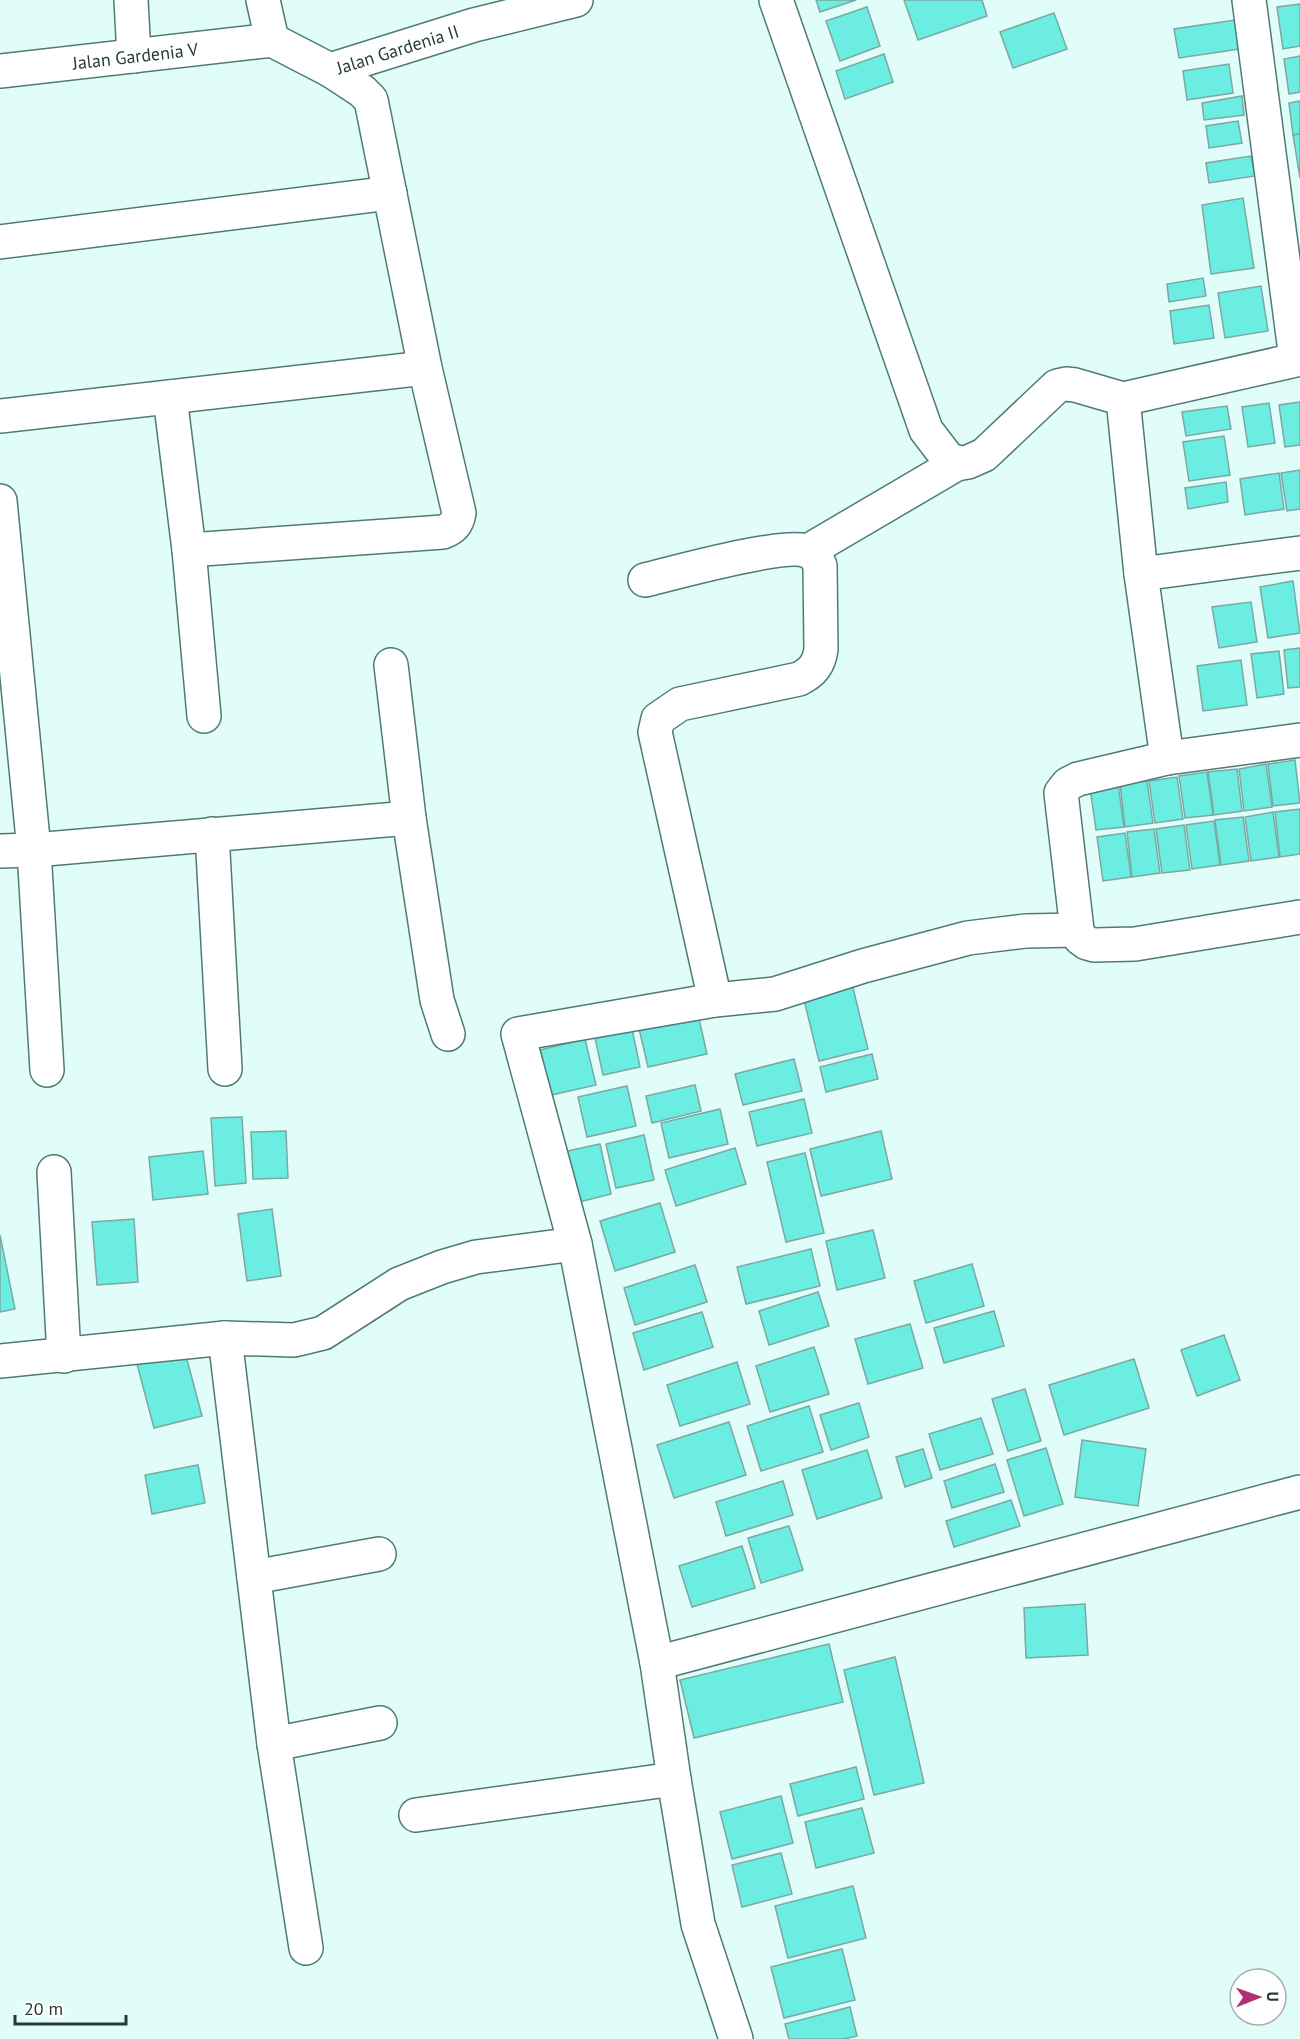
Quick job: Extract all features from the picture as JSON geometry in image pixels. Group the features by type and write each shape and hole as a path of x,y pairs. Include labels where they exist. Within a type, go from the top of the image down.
{"street":[{"path":"131,0 134,56"},
{"path":"263,0 272,40"},
{"name":"Jalan Gardenia II","path":"272,40 330,70 471,13 576,0"},
{"path":"776,0 926,430 945,457 958,463"},
{"path":"645,580 779,549 808,551 958,463 984,456 1057,386 1062,384 1086,387 1123,399 1298,359 1249,0"},
{"name":"Jalan Gardenia V","path":"0,71 272,40"},
{"path":"189,550 443,532 454,526 459,513 426,368 371,100 362,91 330,70"},
{"path":"0,242 390,193"},
{"path":"0,416 426,368"},
{"path":"170,397 189,550 204,716"},
{"path":"1123,399 1141,574 1167,758"},
{"path":"0,501 34,850 47,1070"},
{"path":"715,1000 655,732 658,719 680,704 799,679 809,674 819,660 822,636 820,566 818,559 808,551"},
{"path":"1141,574 1300,554"},
{"path":"391,665 409,818 436,1000 448,1034"},
{"path":"1300,740 1167,758 1078,779 1068,784 1061,793 1077,930 1080,938 1087,943 1094,945 1136,944 1300,916"},
{"path":"0,852 409,818"},
{"path":"212,834 225,1069"},
{"path":"736,2039 698,1924 657,1664 575,1244 518,1035 715,1000 775,994 863,966 968,938 1026,931 1077,930"},
{"path":"54,1172 64,1356"},
{"path":"0,1361 225,1338 294,1340 323,1333 399,1284 442,1268 476,1257 575,1244"},
{"path":"225,1338 274,1744 306,1948"},
{"path":"657,1664 1300,1492"},
{"path":"254,1577 379,1554"},
{"path":"274,1744 380,1723"},
{"path":"416,1815 674,1779"}],"building":[{"path":"816,0 856,0 820,12"},
{"path":"904,0 982,0 987,16 918,40"},
{"path":"1300,4 1300,46 1283,49 1277,7"},
{"path":"867,7 880,46 840,61 826,21"},
{"path":"1054,13 1067,49 1013,68 1000,32"},
{"path":"1242,19 1246,48 1179,58 1174,29"},
{"path":"884,54 893,82 845,99 836,71"},
{"path":"1300,56 1300,92 1289,94 1284,59"},
{"path":"1229,64 1233,93 1187,100 1183,71"},
{"path":"1242,96 1244,115 1204,120 1202,103"},
{"path":"1300,101 1300,134 1293,135 1289,103"},
{"path":"1238,121 1242,143 1209,148 1206,126"},
{"path":"1300,134 1300,178 1293,135"},
{"path":"1251,156 1255,176 1209,183 1206,163"},
{"path":"1243,198 1254,268 1211,274 1202,205"},
{"path":"1203,278 1206,296 1169,302 1167,284"},
{"path":"1261,286 1268,331 1225,338 1218,293"},
{"path":"1209,305 1214,338 1174,344 1170,311"},
{"path":"1300,402 1300,445 1285,447 1279,405"},
{"path":"1269,403 1275,443 1248,447 1242,407"},
{"path":"1227,406 1231,429 1186,436 1182,412"},
{"path":"1224,436 1230,475 1189,481 1183,442"},
{"path":"1300,470 1300,509 1287,511 1281,473"},
{"path":"1279,473 1284,509 1245,515 1240,479"},
{"path":"1226,482 1228,502 1188,509 1185,488"},
{"path":"1293,581 1300,633 1268,638 1260,587"},
{"path":"1251,602 1257,642 1219,648 1212,607"},
{"path":"1300,648 1300,687 1288,688 1284,650"},
{"path":"1279,651 1284,694 1257,698 1251,654"},
{"path":"1241,660 1247,705 1203,711 1197,666"},
{"path":"1295,760 1300,803 1273,806 1268,764"},
{"path":"1266,764 1272,807 1244,811 1239,769"},
{"path":"1237,769 1242,811 1214,815 1208,772"},
{"path":"1207,772 1213,815 1185,818 1179,776"},
{"path":"1177,777 1183,819 1155,823 1149,781"},
{"path":"1147,781 1153,823 1125,827 1120,784"},
{"path":"1118,784 1124,827 1096,830 1090,788"},
{"path":"1300,809 1300,854 1280,857 1275,812"},
{"path":"1273,812 1279,857 1251,861 1245,817"},
{"path":"1243,817 1249,861 1221,865 1215,820"},
{"path":"1214,821 1220,865 1192,869 1186,825"},
{"path":"1184,825 1190,870 1162,873 1156,829"},
{"path":"1154,829 1160,873 1132,877 1127,832"},
{"path":"1125,833 1131,877 1103,881 1097,837"},
{"path":"852,984 868,1049 819,1061 803,996"},
{"path":"697,1010 707,1054 648,1067 638,1024"},
{"path":"631,1024 640,1067 603,1075 594,1033"},
{"path":"585,1039 596,1085 551,1095 540,1050"},
{"path":"872,1054 878,1079 826,1092 820,1067"},
{"path":"794,1059 802,1091 743,1105 735,1074"},
{"path":"695,1085 701,1111 652,1123 646,1096"},
{"path":"627,1086 636,1126 587,1137 578,1097"},
{"path":"804,1099 812,1133 757,1146 749,1112"},
{"path":"720,1109 728,1144 669,1158 661,1123"},
{"path":"242,1117 246,1183 215,1186 211,1118"},
{"path":"286,1131 288,1178 253,1179 251,1132"},
{"path":"881,1131 892,1179 821,1196 810,1149"},
{"path":"644,1135 654,1180 616,1188 606,1144"},
{"path":"600,1144 611,1194 575,1203 563,1152"},
{"path":"735,1148 746,1184 676,1206 665,1170"},
{"path":"203,1151 208,1194 153,1200 149,1157"},
{"path":"805,1153 824,1233 786,1242 767,1162"},
{"path":"660,1203 675,1252 615,1271 600,1221"},
{"path":"272,1209 281,1276 247,1281 238,1214"},
{"path":"134,1219 138,1282 97,1285 92,1222"},
{"path":"873,1230 885,1278 837,1290 826,1241"},
{"path":"0,1235 15,1309 0,1312"},
{"path":"811,1249 820,1286 746,1304 737,1267"},
{"path":"972,1264 984,1306 926,1323 914,1281"},
{"path":"695,1265 707,1302 635,1325 624,1288"},
{"path":"818,1292 829,1326 769,1345 759,1311"},
{"path":"994,1311 1004,1346 944,1363 934,1328"},
{"path":"702,1312 713,1347 644,1370 633,1333"},
{"path":"910,1324 923,1368 868,1384 855,1339"},
{"path":"1224,1335 1240,1380 1197,1396 1181,1350"},
{"path":"814,1347 829,1394 770,1412 756,1366"},
{"path":"185,1352 202,1416 154,1428 137,1364"},
{"path":"1134,1359 1149,1408 1064,1435 1049,1385"},
{"path":"737,1362 750,1404 680,1426 667,1385"},
{"path":"1025,1389 1041,1441 1008,1451 992,1399"},
{"path":"859,1403 869,1437 831,1450 820,1415"},
{"path":"809,1406 823,1452 761,1471 747,1426"},
{"path":"981,1418 993,1454 940,1470 929,1434"},
{"path":"729,1422 746,1475 674,1498 657,1445"},
{"path":"1082,1440 1146,1449 1138,1506 1075,1497"},
{"path":"1046,1448 1063,1504 1024,1516 1007,1460"},
{"path":"923,1449 932,1478 905,1487 896,1457"},
{"path":"867,1450 882,1498 817,1519 802,1470"},
{"path":"995,1464 1004,1492 952,1508 944,1481"},
{"path":"198,1465 205,1503 152,1514 145,1475"},
{"path":"783,1481 793,1515 726,1536 716,1502"},
{"path":"1011,1500 1020,1526 954,1547 946,1521"},
{"path":"789,1526 803,1570 761,1583 748,1538"},
{"path":"742,1546 755,1588 692,1607 679,1566"},
{"path":"1085,1604 1088,1655 1026,1658 1024,1608"},
{"path":"829,1644 843,1702 694,1738 680,1680"},
{"path":"895,1657 924,1783 874,1795 844,1670"},
{"path":"856,1767 864,1799 798,1816 790,1784"},
{"path":"781,1796 793,1843 732,1859 720,1812"},
{"path":"862,1808 874,1853 816,1868 805,1822"},
{"path":"781,1853 792,1894 742,1907 732,1865"},
{"path":"853,1886 866,1938 788,1958 775,1906"},
{"path":"842,1949 855,2000 784,2018 771,1967"},
{"path":"850,2007 857,2036 844,2039 789,2039 785,2024"}]}
